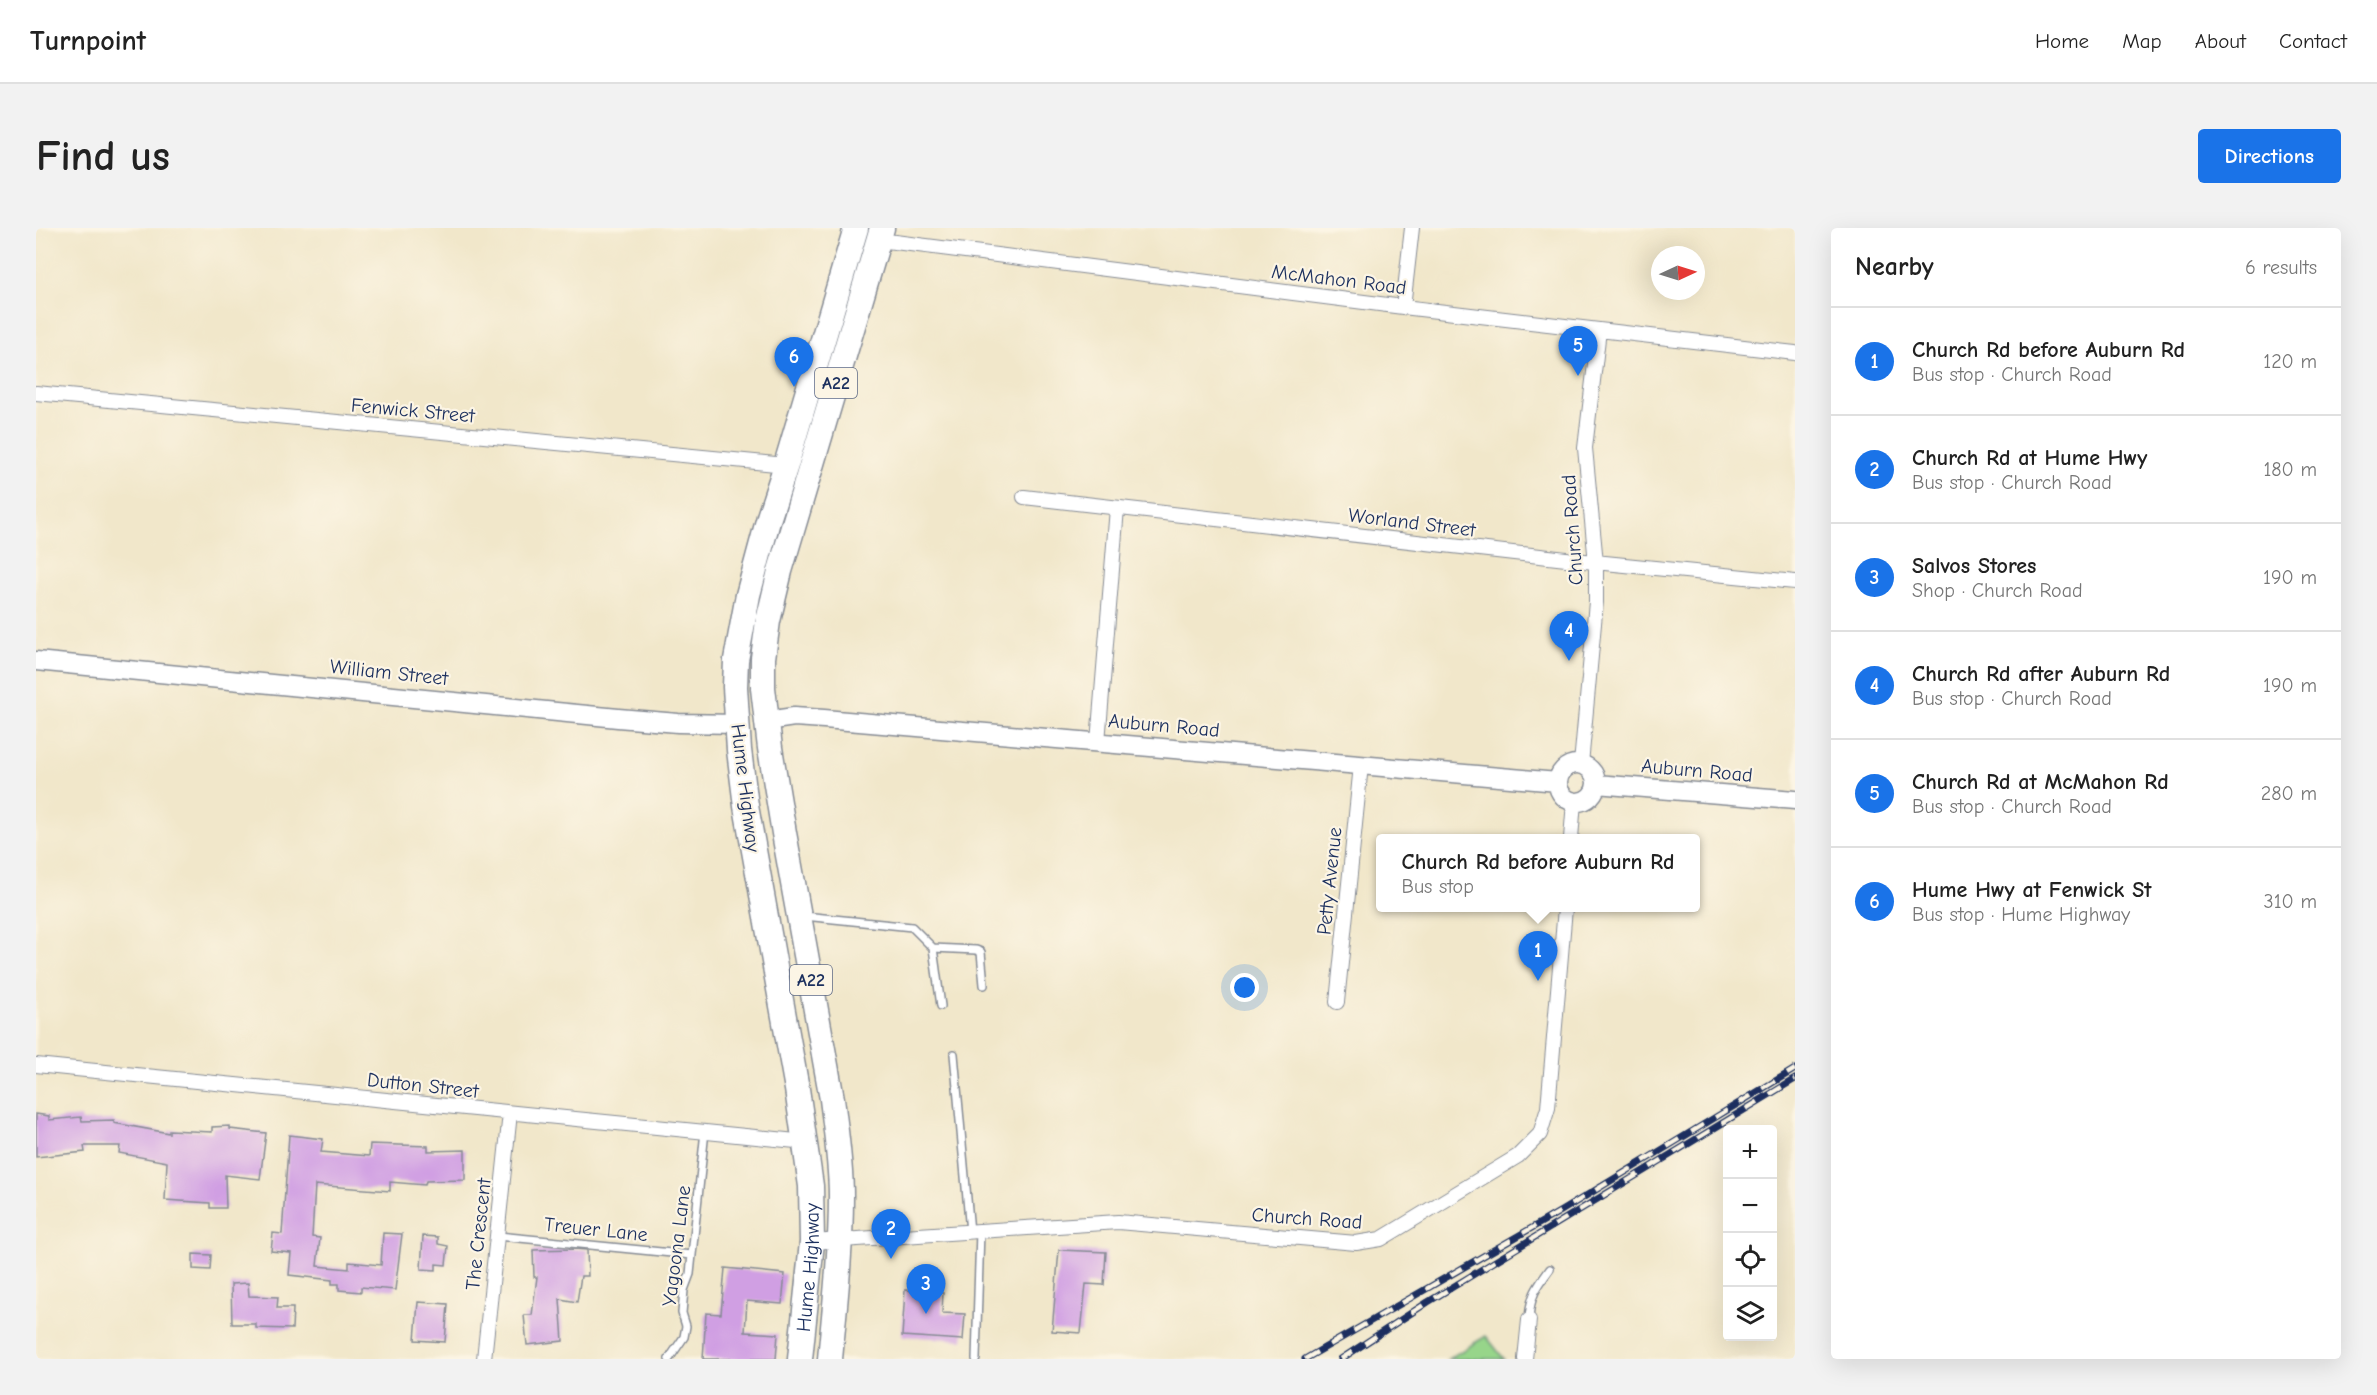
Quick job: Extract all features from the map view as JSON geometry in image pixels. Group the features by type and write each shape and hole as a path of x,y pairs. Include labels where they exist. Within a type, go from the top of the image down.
{"highway":[{"name":"Hume Highway","path":"800,1359 812,1242 812,1186 746,806 735,687 740,635 748,595 769,517 856,228"},
{"name":"Hume Highway","path":"830,1359 840,1241 841,1194 832,1099 782,823 767,721 763,658 768,621 783,560 881,234"},
{"path":"737,724 767,721"}],"main road":[{"name":"William Street","path":"36,661 618,718 678,723 737,724"},
{"name":"Auburn Road","path":"767,721 794,717 824,719 1558,782"},
{"path":"1581,764 1593,772 1596,784 1594,791 1585,801 1574,802 1561,795 1558,782 1560,775 1568,766 1581,764"},
{"name":"Auburn Road","path":"1596,784 1795,800"}],"street":[{"path":"1403,307 1412,228"},
{"name":"McMahon Road","path":"881,234 1403,307 1795,353"},
{"name":"Church Road","path":"1581,764 1596,602 1596,563 1585,448 1599,330"},
{"name":"Fenwick Street","path":"36,393 786,465"},
{"name":"Worland Street","path":"1024,497 1596,563 1795,582"},
{"path":"1098,742 1117,508"},
{"name":"Petty Avenue","path":"1336,1002 1361,765"},
{"path":"1571,834 1574,802"},
{"name":"Church Road","path":"812,1242 1118,1222 1356,1243 1381,1239 1518,1156 1540,1134 1548,1108 1565,912"},
{"name":"Dutton Street","path":"36,1065 806,1142"},
{"name":"The Crescent","path":"484,1359 510,1113"},
{"path":"1525,1359 1529,1320"}],"lane":[{"path":"799,915 912,927 933,948 941,1005"},
{"path":"933,948 981,952 984,985"},
{"path":"954,1054 975,1231 976,1359"},
{"name":"Yagoona Lane","path":"669,1359 684,1337 686,1326 682,1313 684,1290 690,1274 705,1131"},
{"name":"Treuer Lane","path":"498,1236 692,1255"},
{"path":"1529,1320 1530,1302 1534,1291 1550,1269"}],"green space":[{"path":"1486,1336 1504,1359 1448,1359"}],"building":[{"path":"36,1114 49,1116 49,1120 81,1117 82,1121 114,1120 114,1123 169,1133 169,1130 212,1132 212,1127 230,1126 230,1129 266,1133 260,1179 225,1175 226,1208 210,1208 210,1203 165,1200 167,1162 119,1153 120,1146 84,1146 85,1152 36,1157"},
{"path":"289,1135 323,1139 321,1152 369,1156 370,1144 428,1146 428,1151 465,1150 465,1180 426,1181 425,1185 390,1182 390,1191 315,1185 312,1237 320,1238 317,1266 349,1269 349,1262 381,1265 383,1233 402,1234 395,1290 361,1287 361,1292 339,1290 339,1284 332,1284 332,1280 289,1275 291,1253 271,1251 273,1233 282,1234"},
{"path":"423,1236 438,1237 438,1244 448,1246 446,1265 436,1264 436,1270 421,1269"},
{"path":"533,1250 587,1250 588,1276 581,1276 577,1302 560,1299 563,1341 527,1345 524,1315 532,1315 537,1277 534,1277"},
{"path":"1059,1250 1106,1252 1104,1285 1086,1284 1081,1333 1052,1331"},
{"path":"193,1254 211,1255 210,1270 193,1269"},
{"path":"725,1268 785,1274 782,1304 747,1301 745,1332 778,1334 776,1359 703,1359 706,1313 721,1314"},
{"path":"248,1283 249,1296 278,1297 277,1308 293,1308 292,1329 256,1328 256,1324 232,1324 231,1284"},
{"path":"905,1290 943,1293 942,1313 965,1314 963,1340 902,1336"},
{"path":"418,1302 448,1304 445,1342 415,1340"}],"railway":[{"path":"1305,1359 1561,1211 1795,1069"},
{"path":"1341,1359 1428,1302 1795,1079"}],"place":[{"name":"Church Rd at McMahon Rd","path":"1578,376"},
{"name":"Hume Hwy at Fenwick St","path":"794,387"},
{"name":"Church Rd after Auburn Rd","path":"1569,661"},
{"name":"Church Rd before Auburn Rd","path":"1538,981"},
{"name":"Church Rd at Hume Hwy","path":"891,1259"},
{"name":"Salvos Stores","path":"926,1314"}]}
